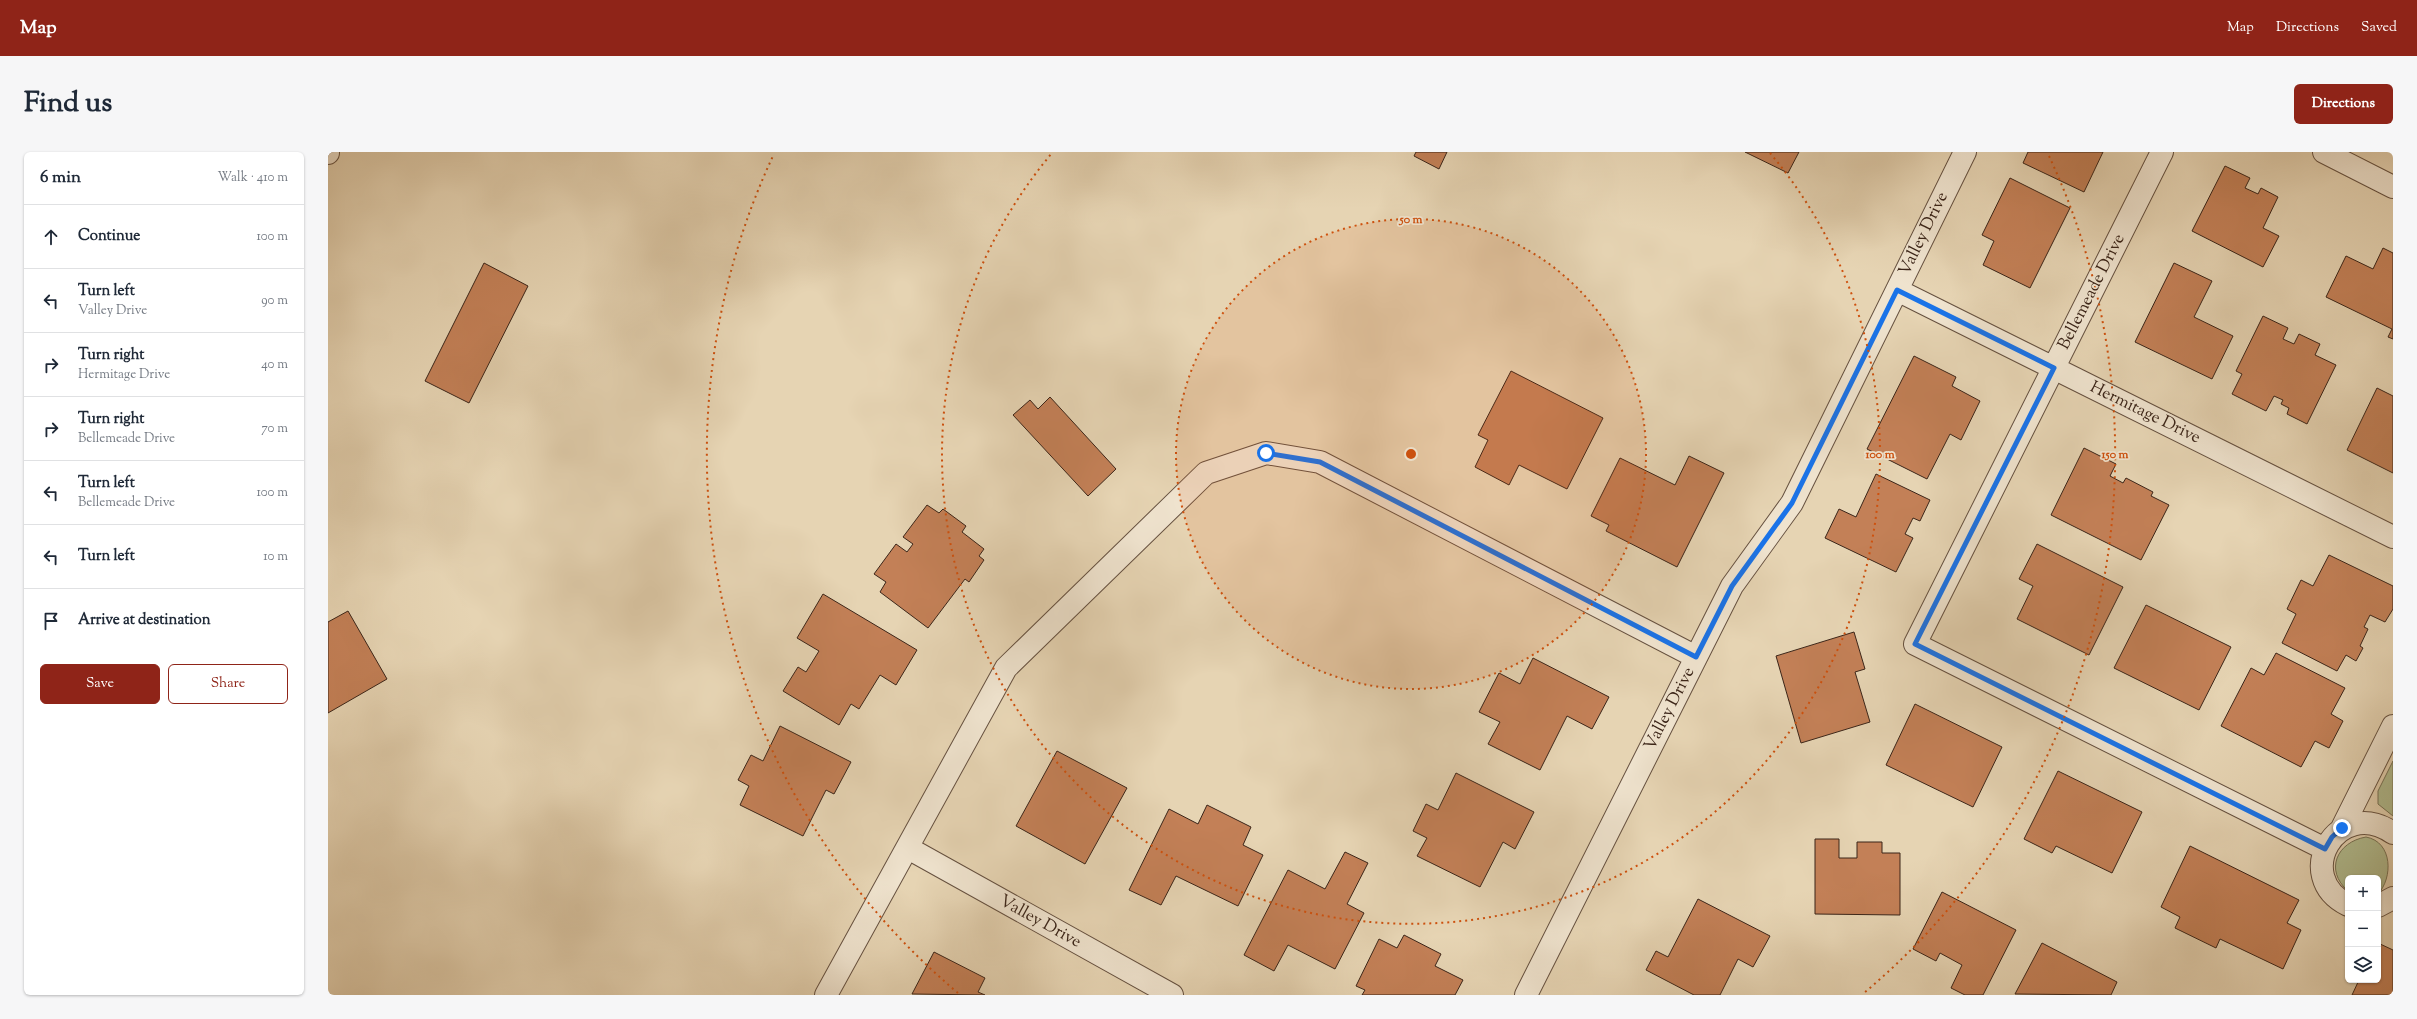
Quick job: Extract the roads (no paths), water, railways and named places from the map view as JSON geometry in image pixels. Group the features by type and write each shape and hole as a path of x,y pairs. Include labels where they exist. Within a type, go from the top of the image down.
{"street":[{"name":"Valley Drive","path":"1526,995 1732,586 1792,503 1965,152"},
{"name":"Bellemeade Drive","path":"2162,152 1915,644 2325,849"},
{"path":"2324,152 2393,187"},
{"name":"Hermitage Drive","path":"1897,290 2393,536"},
{"path":"826,995 1006,668 1206,472 1266,453 1320,462 1696,657"},
{"path":"2345,904 2340,901 2329,890 2323,877 2322,863 2325,849 2332,837 2342,828 2393,726"},
{"path":"2342,828 2356,823 2370,822 2383,826 2393,833"},
{"name":"Valley Drive","path":"908,848 1172,995"},
{"path":"2381,904 2393,898"}]}
